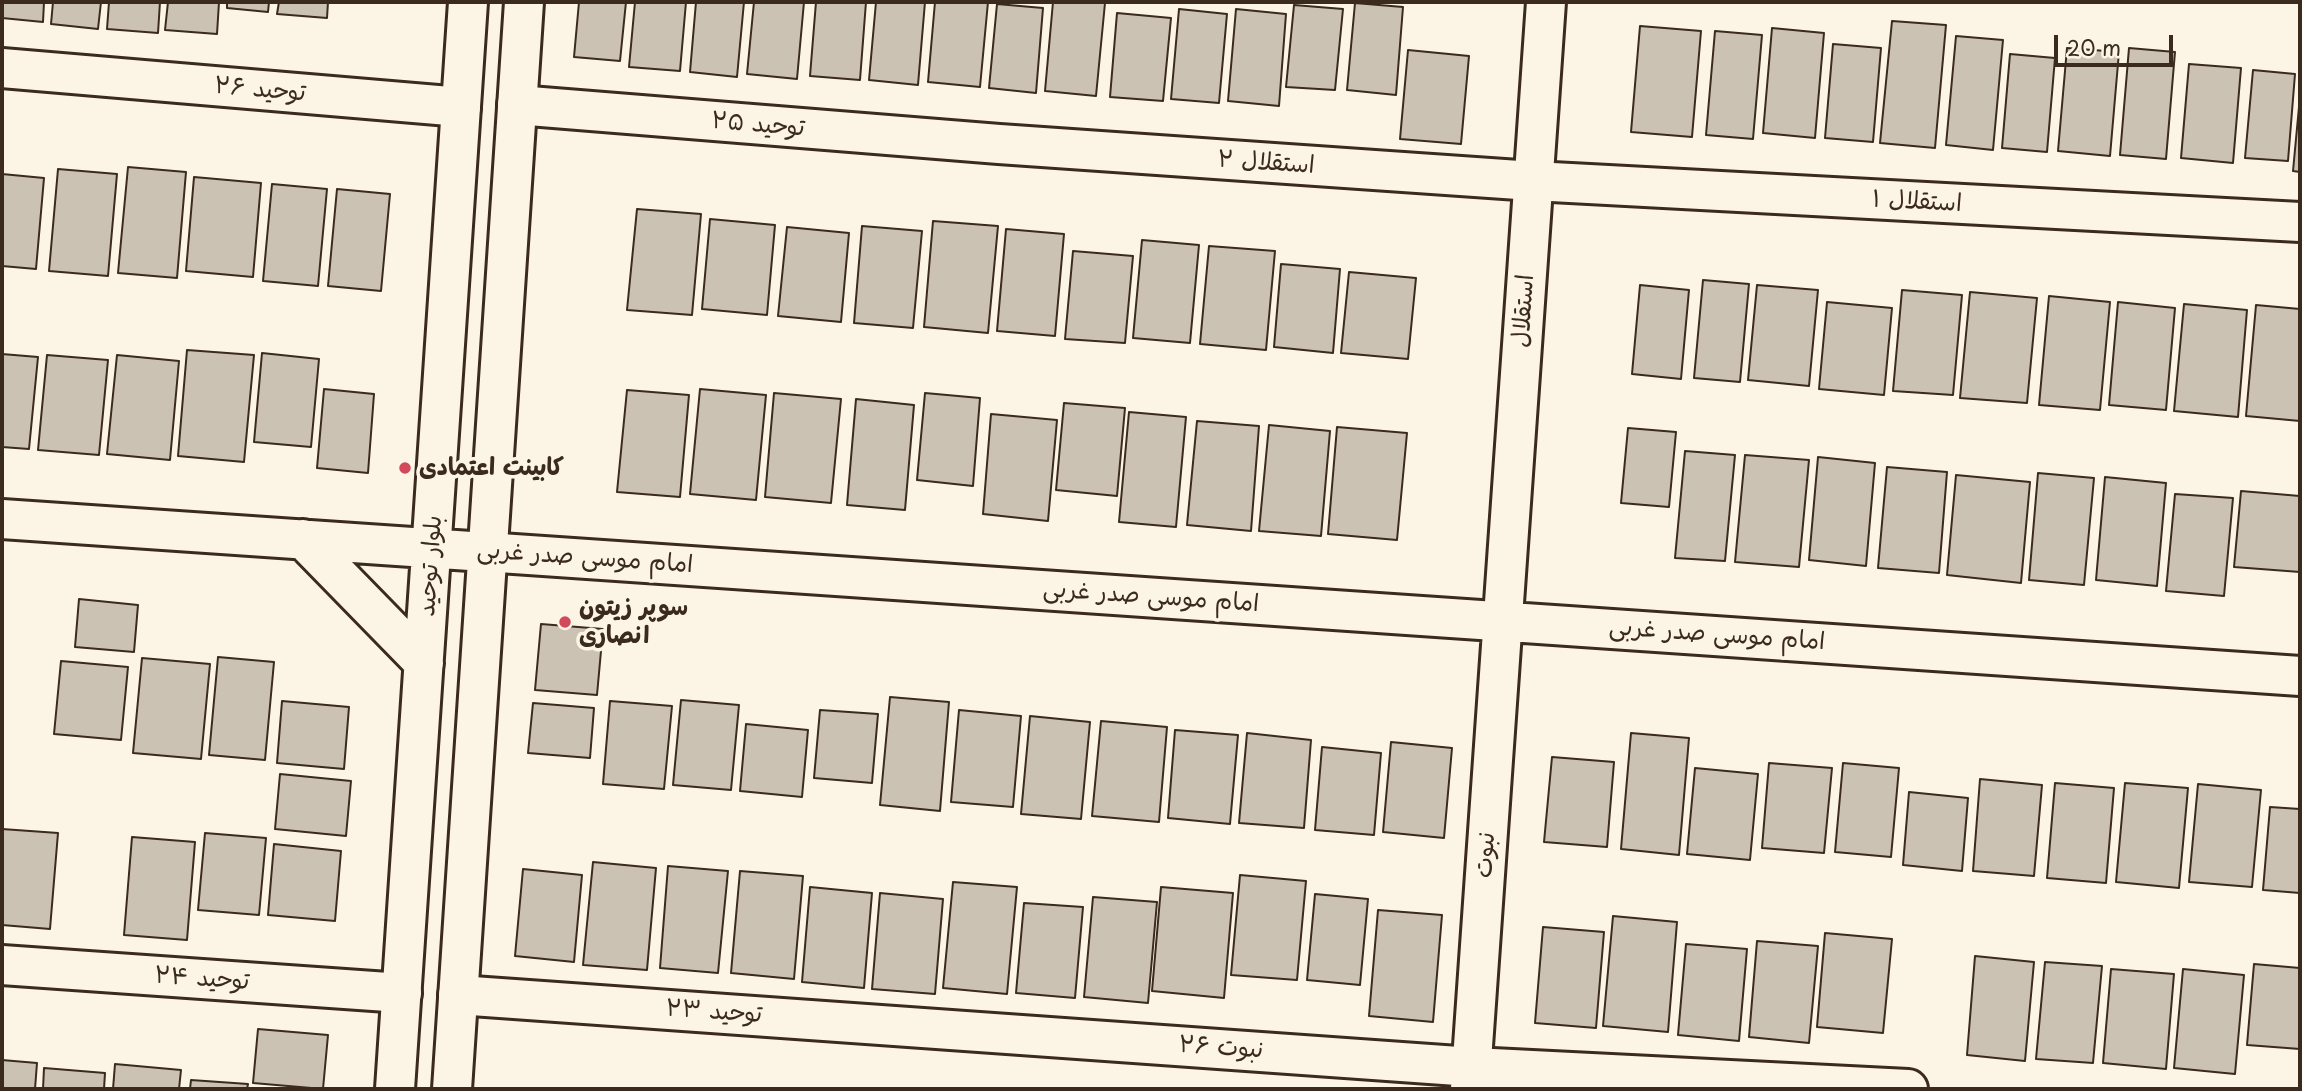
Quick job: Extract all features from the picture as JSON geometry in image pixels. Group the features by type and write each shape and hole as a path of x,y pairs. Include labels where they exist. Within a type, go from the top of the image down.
{"street":[{"name":"بلوار توحید","path":"396,1089 468,2"},
{"path":"452,1089 524,2"},
{"name":"استقلال","path":"1501,620 1546,2"},
{"name":"توحید ۲۶","path":"2,68 461,107"},
{"name":"توحید ۲۵","path":"517,105 999,144"},
{"name":"استقلال ۲","path":"999,144 1533,181"},
{"name":"استقلال ۱","path":"1533,181 2300,222"},
{"name":"امام موسی صدر غربی","path":"2,519 2300,676"},
{"path":"303,539 424,663"},
{"name":"نبوت","path":"1471,1078 1501,620"},
{"name":"توحید ۲۴","path":"2,965 402,993"},
{"name":"توحید ۲۳","path":"458,995 970,1030"},
{"name":"نبوت ۲۶","path":"970,1030 1471,1078 1908,1089"}],"building":[{"path":"2,2 44,2 43,22 2,18"},
{"path":"53,2 101,2 98,29 51,24"},
{"path":"109,2 160,2 158,33 107,29"},
{"path":"168,2 219,2 217,34 165,30"},
{"path":"227,2 269,2 268,12 227,8"},
{"path":"279,2 328,2 327,18 277,14"},
{"path":"579,2 626,2 620,61 574,57"},
{"path":"635,2 686,2 680,71 629,67"},
{"path":"696,2 744,2 737,77 690,72"},
{"path":"754,2 804,2 797,79 747,74"},
{"path":"816,2 866,2 860,80 810,76"},
{"path":"876,2 925,2 918,85 869,80"},
{"path":"935,2 988,2 980,87 928,82"},
{"path":"1053,2 1105,3 1096,96 1045,91"},
{"path":"1355,3 1403,7 1396,95 1347,90"},
{"path":"997,4 1043,8 1036,93 989,88"},
{"path":"1294,5 1343,9 1335,90 1286,87"},
{"path":"1179,9 1227,14 1219,103 1171,99"},
{"path":"1236,9 1286,14 1279,106 1228,101"},
{"path":"1117,13 1171,18 1163,101 1110,97"},
{"path":"1892,21 1946,25 1935,148 1880,143"},
{"path":"1640,26 1701,31 1692,137 1631,132"},
{"path":"1772,28 1824,33 1815,138 1763,133"},
{"path":"1715,31 1762,35 1753,139 1706,135"},
{"path":"1956,36 2003,40 1993,150 1946,145"},
{"path":"1833,44 1881,48 1873,142 1825,138"},
{"path":"2067,48 2119,52 2110,156 2058,151"},
{"path":"2129,48 2175,52 2166,159 2120,155"},
{"path":"1408,50 1469,56 1461,144 1400,139"},
{"path":"2010,54 2055,58 2047,152 2002,148"},
{"path":"2189,64 2241,68 2233,163 2181,158"},
{"path":"2253,70 2295,74 2288,161 2245,158"},
{"path":"2300,96 2300,172 2293,171"},
{"path":"128,167 186,172 177,278 118,273"},
{"path":"58,169 117,174 108,276 49,271"},
{"path":"2,174 44,178 36,269 2,266"},
{"path":"194,177 261,183 253,277 186,271"},
{"path":"272,184 327,189 318,286 263,281"},
{"path":"337,189 390,194 381,291 328,286"},
{"path":"637,209 701,214 692,315 627,310"},
{"path":"710,219 775,225 767,315 702,309"},
{"path":"933,221 998,226 988,333 924,327"},
{"path":"862,226 922,231 913,328 854,323"},
{"path":"787,227 849,233 841,322 778,316"},
{"path":"1006,229 1064,234 1055,336 997,331"},
{"path":"1142,240 1199,245 1190,343 1133,338"},
{"path":"1209,246 1275,251 1266,350 1200,344"},
{"path":"1073,251 1133,256 1125,343 1065,339"},
{"path":"1281,264 1340,269 1333,353 1274,347"},
{"path":"1349,272 1416,278 1408,359 1341,353"},
{"path":"1703,280 1749,284 1740,382 1694,378"},
{"path":"1640,285 1689,290 1681,379 1632,374"},
{"path":"1757,285 1818,290 1809,386 1748,380"},
{"path":"1902,290 1962,295 1953,395 1893,391"},
{"path":"1970,292 2037,298 2027,403 1960,398"},
{"path":"2049,296 2110,302 2100,410 2039,405"},
{"path":"1827,302 1892,308 1884,395 1819,389"},
{"path":"2118,302 2175,308 2166,410 2109,405"},
{"path":"2184,304 2247,310 2238,417 2174,411"},
{"path":"2256,305 2300,309 2300,421 2246,416"},
{"path":"187,350 254,355 244,462 178,456"},
{"path":"262,353 319,359 311,447 254,442"},
{"path":"2,354 38,357 29,449 2,447"},
{"path":"47,355 108,360 99,455 38,450"},
{"path":"117,355 179,361 170,460 107,454"},
{"path":"324,389 374,394 368,473 317,468"},
{"path":"700,389 766,395 756,500 690,494"},
{"path":"627,390 689,395 680,497 617,492"},
{"path":"774,393 841,399 831,503 765,497"},
{"path":"925,393 980,398 973,486 917,480"},
{"path":"856,399 914,405 905,510 847,505"},
{"path":"1064,403 1125,408 1117,496 1056,490"},
{"path":"1129,412 1186,417 1176,527 1119,522"},
{"path":"991,414 1057,420 1048,521 983,514"},
{"path":"1197,421 1259,426 1251,531 1187,525"},
{"path":"1269,425 1330,431 1321,536 1259,531"},
{"path":"1337,427 1407,433 1397,540 1328,534"},
{"path":"1628,428 1676,432 1669,507 1621,503"},
{"path":"1685,451 1735,455 1725,561 1675,558"},
{"path":"1745,455 1809,460 1799,567 1735,562"},
{"path":"1818,457 1875,463 1866,566 1809,560"},
{"path":"1887,467 1947,472 1939,573 1878,568"},
{"path":"2038,473 2094,478 2084,585 2029,580"},
{"path":"1956,475 2030,482 2021,583 1947,575"},
{"path":"2105,477 2166,483 2157,586 2096,580"},
{"path":"2241,491 2300,496 2300,572 2234,567"},
{"path":"2175,494 2233,498 2224,596 2166,591"},
{"path":"79,599 138,605 134,652 75,647"},
{"path":"541,624 603,629 597,695 535,690"},
{"path":"218,657 274,662 265,760 209,755"},
{"path":"142,658 210,664 201,759 133,753"},
{"path":"61,661 128,667 121,740 54,734"},
{"path":"890,697 949,702 940,811 880,805"},
{"path":"681,700 739,705 731,790 673,785"},
{"path":"282,701 349,707 344,769 277,763"},
{"path":"610,701 672,706 664,789 603,784"},
{"path":"533,703 594,708 590,758 528,753"},
{"path":"820,710 878,714 872,783 814,778"},
{"path":"959,710 1021,716 1013,807 951,802"},
{"path":"1030,716 1090,722 1081,819 1021,814"},
{"path":"1101,721 1167,727 1159,822 1092,816"},
{"path":"746,724 808,730 802,797 740,791"},
{"path":"1175,730 1238,735 1230,824 1168,818"},
{"path":"1247,733 1311,740 1304,828 1239,823"},
{"path":"1631,733 1689,738 1679,855 1621,849"},
{"path":"1391,742 1452,748 1444,838 1383,832"},
{"path":"1322,747 1381,753 1374,835 1315,830"},
{"path":"1552,757 1614,762 1607,847 1544,842"},
{"path":"1769,763 1832,768 1824,853 1762,848"},
{"path":"1843,763 1899,768 1891,857 1835,852"},
{"path":"1695,768 1758,774 1750,860 1687,854"},
{"path":"280,774 351,781 346,836 275,829"},
{"path":"1980,779 2042,785 2034,876 1973,871"},
{"path":"2055,783 2114,788 2106,883 2047,878"},
{"path":"2125,783 2188,788 2179,888 2116,882"},
{"path":"2198,784 2261,790 2252,887 2189,882"},
{"path":"1909,792 1968,798 1962,871 1903,865"},
{"path":"2270,807 2300,809 2300,893 2263,890"},
{"path":"2,829 58,833 50,929 2,925"},
{"path":"205,833 266,838 259,915 198,910"},
{"path":"132,837 195,842 187,940 124,935"},
{"path":"274,844 341,851 335,921 268,915"},
{"path":"593,862 656,868 647,970 583,965"},
{"path":"668,866 728,871 718,973 660,968"},
{"path":"523,869 582,875 574,962 515,956"},
{"path":"740,871 803,876 794,979 731,973"},
{"path":"1240,875 1306,881 1297,980 1231,975"},
{"path":"953,882 1017,887 1007,994 943,988"},
{"path":"810,887 872,893 864,988 802,982"},
{"path":"1161,887 1233,893 1224,998 1152,991"},
{"path":"880,893 943,899 935,994 872,989"},
{"path":"1315,894 1368,899 1360,985 1307,980"},
{"path":"1093,897 1157,902 1148,1003 1084,997"},
{"path":"1024,903 1083,907 1075,998 1016,993"},
{"path":"1378,910 1442,915 1433,1022 1369,1016"},
{"path":"1613,916 1677,922 1668,1032 1603,1026"},
{"path":"1543,927 1604,932 1596,1028 1535,1023"},
{"path":"1825,933 1892,939 1883,1033 1817,1027"},
{"path":"1757,941 1818,946 1809,1043 1749,1037"},
{"path":"1686,944 1747,949 1739,1041 1678,1035"},
{"path":"1975,956 2034,962 2025,1061 1967,1055"},
{"path":"2045,962 2102,966 2093,1063 2036,1059"},
{"path":"2254,964 2300,968 2300,1049 2247,1045"},
{"path":"2111,969 2174,974 2166,1069 2103,1063"},
{"path":"2183,969 2244,975 2235,1074 2174,1068"},
{"path":"258,1029 328,1035 323,1089 253,1083"},
{"path":"2,1060 37,1063 35,1089 2,1089"},
{"path":"115,1064 181,1070 179,1089 113,1089"},
{"path":"44,1068 105,1073 104,1089 43,1089"},
{"path":"191,1080 248,1084 247,1089 190,1089"}],"place":[{"name":"کابینت اعتمادی","path":"405,468"},
{"name":"سوپر زیتون انصاری","path":"565,622"}]}
